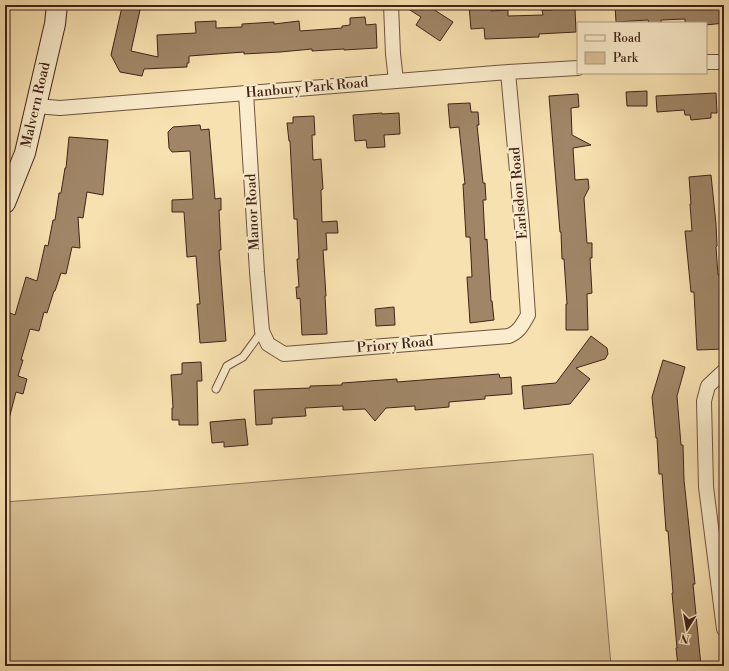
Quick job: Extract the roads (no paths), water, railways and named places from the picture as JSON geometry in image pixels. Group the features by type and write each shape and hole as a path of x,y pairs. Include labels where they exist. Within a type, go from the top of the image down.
{"main road":[{"name":"Malvern Road","path":"5,202 25,153 55,24 57,5"}],"street":[{"path":"391,5 393,54 396,81"},
{"path":"707,62 724,62"},
{"name":"Hanbury Park Road","path":"36,106 60,108 508,72 577,68"},
{"name":"Earlsdon Road","path":"508,72 522,226 528,315"},
{"name":"Manor Road","path":"246,93 262,331"},
{"name":"Priory Road","path":"262,331 268,344 284,354 509,336 517,332 528,315"},
{"path":"723,372 708,386 704,401 706,487 724,629"}],"lane":[{"path":"216,389 227,366 243,357 262,331"}]}
